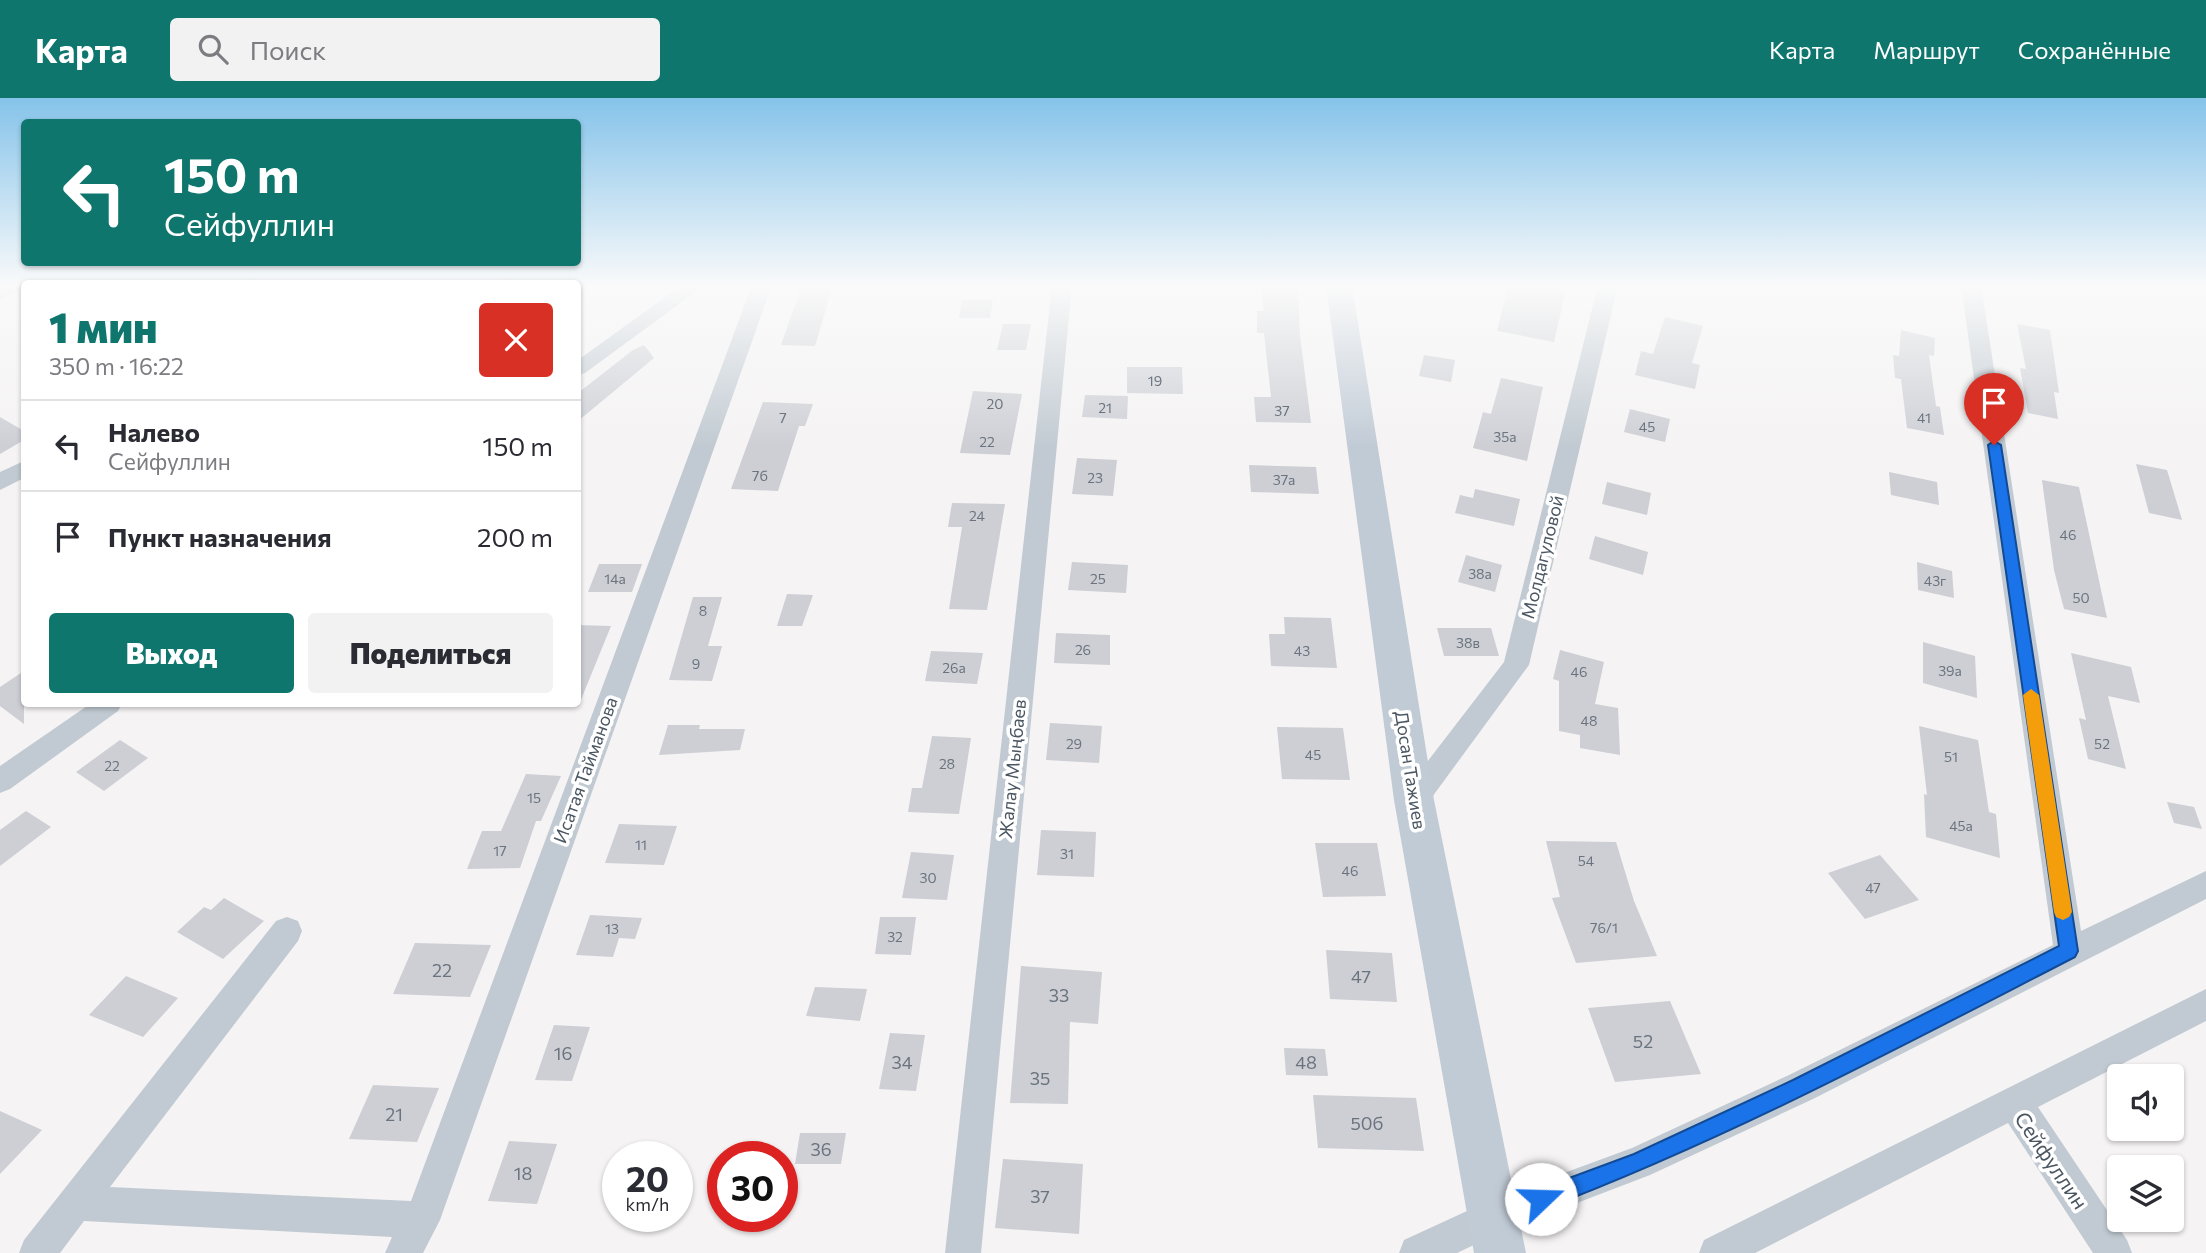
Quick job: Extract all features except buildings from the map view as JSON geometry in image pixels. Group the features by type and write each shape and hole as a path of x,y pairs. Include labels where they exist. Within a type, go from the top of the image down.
{"street":[{"path":"581,367 620,339"},
{"name":"Исатая Тайманова","path":"403,1253 422,1220 742,339"},
{"name":"Жалау Мыңбаев","path":"963,1253 1056,339"},
{"name":"Досан Тажиев","path":"1347,339 1414,800 1496,1235"},
{"name":"Молдагуловой","path":"1414,800 1516,664 1595,339"},
{"path":"1979,339 2069,951"},
{"path":"0,482 21,470"},
{"path":"0,781 105,707"},
{"path":"1417,1253 1496,1235 1638,1163 1801,1087 2206,884"},
{"path":"37,1253 287,931"},
{"path":"1717,1253 2206,1004"},
{"name":"Сейфуллин","path":"2014,1102 2114,1253"},
{"path":"76,1203 422,1220"}],"slow traffic":[{"path":"2031,695 2063,912"}],"route":[{"path":"1541,1199 1638,1163 1801,1087 2069,951 1994,445"}]}
